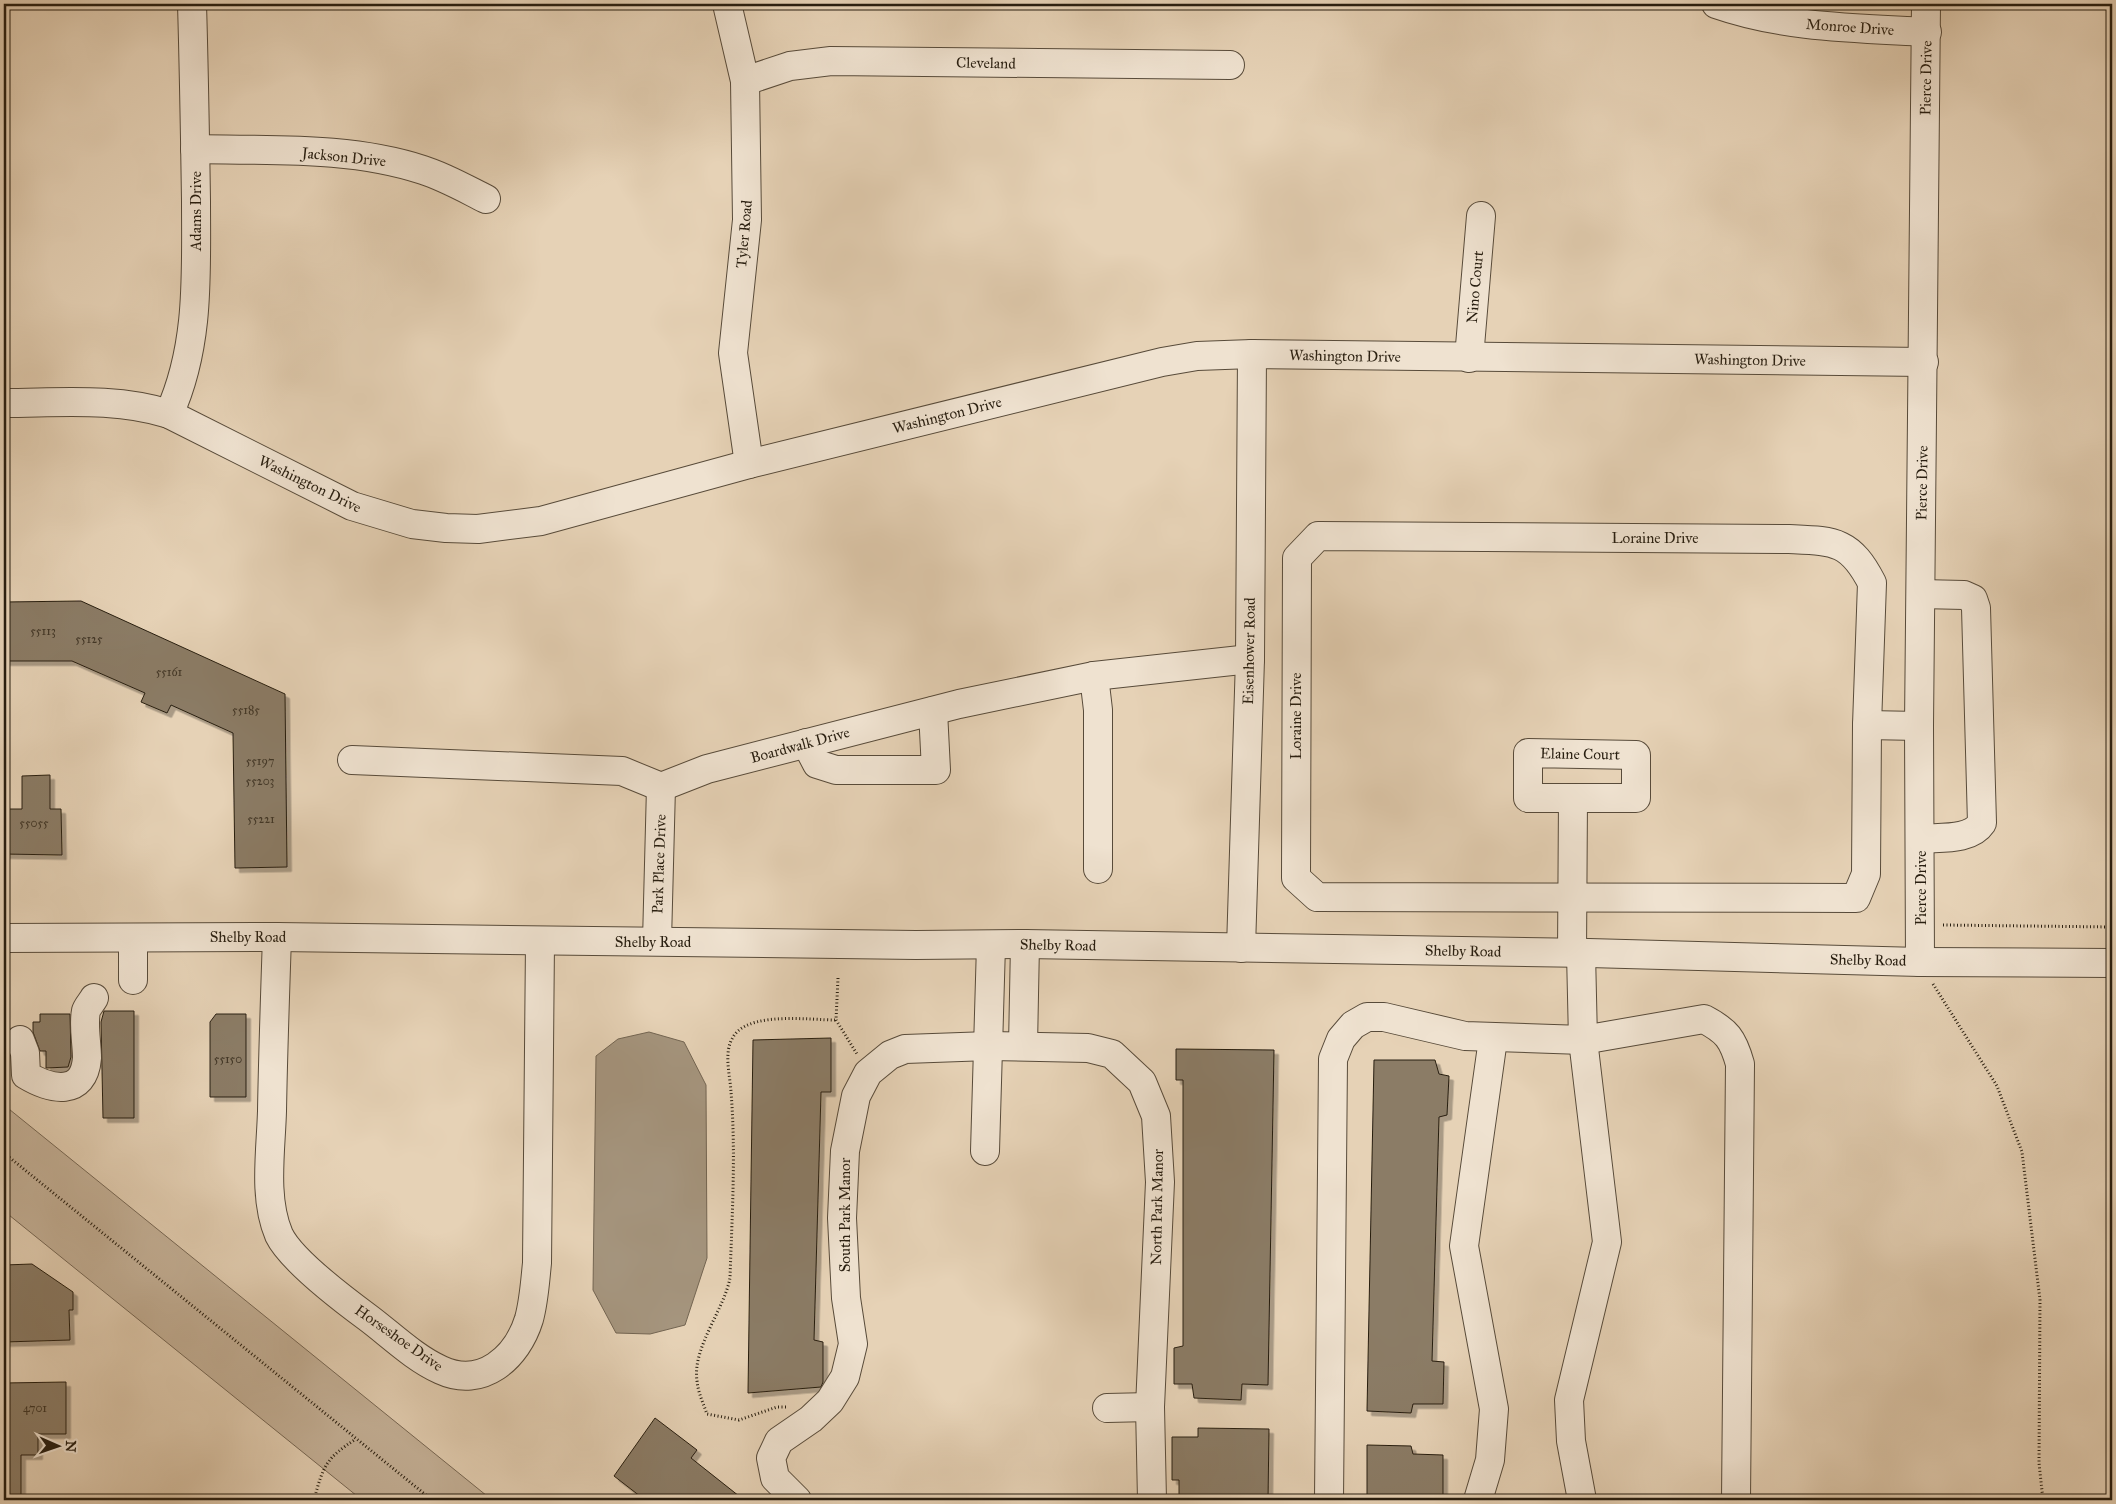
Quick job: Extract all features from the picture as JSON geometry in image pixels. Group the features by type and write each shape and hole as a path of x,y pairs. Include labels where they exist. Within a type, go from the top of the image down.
{"street":[{"name":"Adams Drive","path":"169,414 188,361 194,317 195,149 192,4"},
{"name":"Tyler Road","path":"727,4 745,81 747,220 733,353 749,464"},
{"name":"Monroe Drive","path":"1716,4 1774,20 1810,26 1927,32"},
{"name":"Pierce Drive","path":"1920,962 1919,726 1926,4"},
{"name":"Cleveland","path":"745,81 790,66 831,62 1230,65"},
{"name":"Jackson Drive","path":"195,149 323,152 387,161 424,170 486,199"},
{"name":"Nino Court","path":"1469,358 1481,216"},
{"name":"Washington Drive","path":"4,403 119,403 151,408 169,414 352,506 412,524 478,529 541,521 749,464 1162,362 1197,356 1252,354 1924,362"},
{"name":"Eisenhower Road","path":"1241,948 1250,659 1252,354"},
{"name":"Loraine Drive","path":"1318,536 1789,539 1826,541 1846,547 1862,562 1872,583 1867,725 1866,874 1856,898 1582,899 1317,897 1296,878 1297,558 1318,536"},
{"path":"1920,839 1967,835 1976,832 1982,823 1976,608 1973,599 1964,595 1921,594"},
{"name":"Boardwalk Drive","path":"661,788 707,769 933,711 1094,676 1250,659"},
{"path":"1094,676 1098,710 1098,869"},
{"path":"806,743 817,764 836,770 936,770 933,711"},
{"path":"1867,725 1919,726"},
{"path":"352,760 622,771 661,788"},
{"name":"Park Place Drive","path":"656,941 661,788"},
{"path":"1582,1500 1570,1441 1570,1400 1607,1242 1583,1040 1581,953 1583,799"},
{"name":"Shelby Road","path":"4,938 276,937 540,942 1025,944 1581,953 1920,962 2112,963"},
{"name":"Horseshoe Drive","path":"276,937 270,1168 273,1210 280,1236 293,1254 330,1286 427,1362 453,1374 474,1376 484,1374 503,1363 519,1340 528,1320 534,1295 537,1263 540,942"},
{"path":"133,938 133,980"},
{"path":"985,1151 991,944"},
{"path":"1023,1046 1025,944"},
{"path":"20,1040 25,1053 26,1075 58,1087 71,1086 82,1076 86,1067 86,1011 94,998"},
{"path":"1329,1500 1332,1059 1353,1025 1367,1017 1384,1017 1434,1030 1493,1038 1583,1040 1704,1019 1721,1028 1734,1042 1740,1064 1736,1500"},
{"path":"1478,1500 1490,1460 1494,1409 1464,1246 1493,1038"},
{"name":"North Park Manor","path":"989,1046 1088,1048 1112,1054 1142,1082 1156,1116 1160,1182 1150,1407 1152,1500"},
{"name":"South Park Manor","path":"797,1500 775,1478 771,1458 779,1441 811,1419 830,1401 845,1377 853,1344 846,1298 842,1218 845,1150 856,1096 868,1072 890,1055 905,1049 989,1046"},
{"path":"1107,1408 1150,1407"}],"path":[{"path":"1921,925 2112,927"},
{"path":"1920,962 1997,1086 2022,1152 2040,1300 2038,1463 2043,1500"},
{"path":"838,978 836,1020 868,1072"},
{"path":"820,1410 805,1407 777,1407 739,1420 707,1414 696,1379 698,1359 727,1294 730,1278 734,1133 727,1058 735,1034 745,1026 778,1018 836,1020"},
{"path":"4,1152 432,1500"},
{"path":"314,1500 320,1476 331,1456 356,1439"}],"shaded area":[{"path":"2108,4 2112,4 2112,900 2108,900"},
{"path":"649,1032 684,1042 706,1085 707,1258 685,1325 650,1334 616,1333 593,1290 596,1056 618,1039"},
{"path":"4,1105 492,1500 362,1500 4,1211"}],"building":[{"path":"81,601 285,694 287,867 235,868 233,733 171,705 167,713 141,702 145,693 72,661 4,661 4,602"},
{"path":"50,775 50,809 61,809 62,855 4,854 5,809 22,809 22,776"},
{"path":"104,1011 134,1011 134,1118 103,1118 101,1022"},
{"path":"40,1014 70,1014 71,1057 68,1067 46,1068 46,1051 40,1051 33,1032 33,1022 40,1022"},
{"path":"216,1014 246,1014 246,1097 210,1097 210,1022"},
{"path":"831,1038 831,1092 821,1092 814,1340 823,1342 823,1382 821,1387 748,1393 753,1040"},
{"path":"1176,1049 1274,1050 1268,1385 1242,1384 1241,1400 1194,1398 1192,1384 1174,1384 1174,1348 1183,1346 1183,1080 1176,1080"},
{"path":"1374,1060 1435,1060 1439,1074 1449,1076 1447,1115 1439,1117 1432,1361 1444,1362 1443,1404 1413,1404 1411,1413 1367,1411"},
{"path":"32,1264 73,1292 73,1310 69,1310 70,1340 4,1342 4,1265"},
{"path":"66,1382 66,1434 38,1434 38,1455 21,1455 21,1500 4,1500 4,1383"},
{"path":"655,1418 697,1450 691,1458 744,1500 645,1500 614,1476"},
{"path":"1198,1428 1269,1429 1268,1500 1179,1500 1179,1480 1172,1480 1172,1437 1198,1437"},
{"path":"1367,1445 1411,1446 1413,1454 1443,1455 1443,1498 1367,1500"}]}
